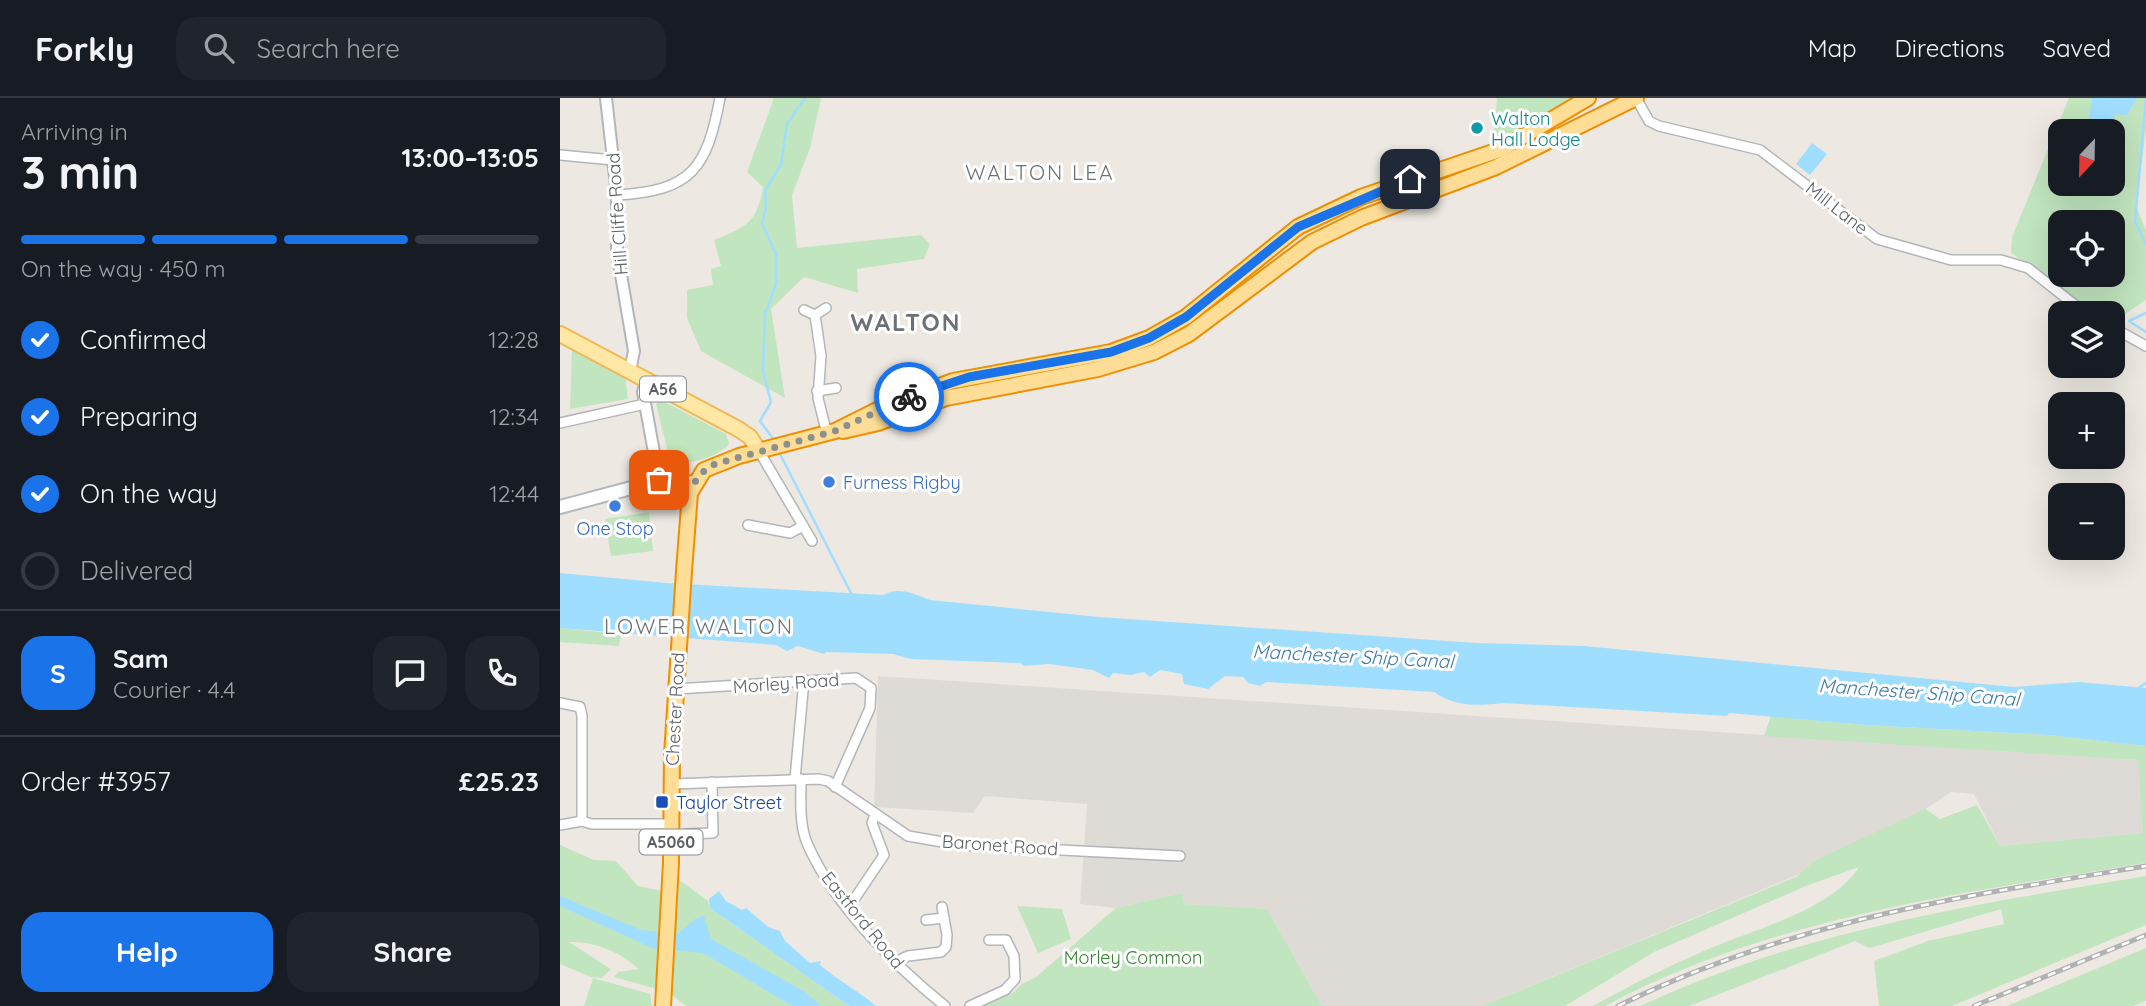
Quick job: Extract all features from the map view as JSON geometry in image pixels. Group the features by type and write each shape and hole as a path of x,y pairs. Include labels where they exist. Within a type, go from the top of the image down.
{"highway":[{"path":"831,433 879,409 953,381 1111,352 1149,338 1186,317 1298,227 1373,193 1502,149 1588,98"},
{"path":"694,483 710,466 762,450 853,430 946,398 1098,369 1154,352 1189,334 1312,242 1361,218 1496,167 1636,98"},
{"name":"Chester Road","path":"663,1006 676,683 689,500 694,483"}],"main road":[{"name":"A56","path":"560,334 740,430 762,450"},
{"path":"560,507 659,480 694,483"}],"street":[{"name":"Hill Cliffe Road","path":"606,98 617,195 617,251 634,351 630,371"},
{"path":"617,195 660,189 694,170 711,141 720,98"},
{"name":"Mill Lane","path":"1636,98 1649,121 1659,126 1760,150 1877,239 1951,260 2001,260 2028,268 2070,301"},
{"path":"560,155 613,160"},
{"path":"815,315 826,307"},
{"path":"804,310 815,315"},
{"path":"815,315 821,356 817,391 831,433"},
{"path":"2125,334 2146,345"},
{"path":"646,380 643,392 659,480"},
{"path":"817,391 836,388"},
{"path":"560,424 645,404"},
{"path":"762,450 812,541"},
{"path":"748,525 790,533 803,526"},
{"name":"Morley Road","path":"676,683 856,678 871,688 870,708 835,787"},
{"name":"Eastford Road","path":"804,681 798,779 806,841 827,879 895,962 945,1006"},
{"path":"560,702 580,708 582,716 582,821"},
{"path":"672,784 819,779 835,787"},
{"path":"686,834 713,833 712,782"},
{"name":"Baronet Road","path":"835,787 908,836 960,845 1180,856"},
{"path":"849,907 884,855 872,822 875,815"},
{"path":"560,825 582,821 592,824 671,824"},
{"path":"895,962 908,956 944,950 948,943 942,907"},
{"path":"926,920 944,918"},
{"path":"970,1006 1005,990 1015,979 1014,956 1006,940 989,940"}],"shaded area":[{"path":"878,676 2139,760 2143,833 2000,846 1974,794 1951,792 1912,818 1814,861 1805,872 1482,1006 1322,1006 1267,909 1183,904 1182,893 1116,908 1080,904 1087,804 985,796 973,813 874,807"}],"green space":[{"path":"774,98 821,98 810,148 792,195 797,248 921,235 930,244 924,259 857,269 858,293 804,277 771,309 785,398 701,351 687,318 687,290 713,285 711,269 721,266 714,240 749,222 761,199 763,187 747,172"},
{"path":"1497,98 1575,98 1531,128 1493,144"},
{"path":"2069,98 2146,98 2146,129 2136,206 2146,230 2146,300 2125,314 2125,301 2073,301 2054,287 2125,287 2125,210 2048,210 2048,282 2011,253 2012,237 2048,149 2048,196 2125,196 2125,119 2060,119"},
{"path":"572,348 625,376 628,399 570,409"},
{"path":"661,400 726,434 729,444 718,453 701,460 684,463 670,461 656,404"},
{"path":"649,512 653,551 611,556 605,519"},
{"path":"560,628 621,634 619,646 560,642"},
{"path":"1771,716 1866,725 2049,735 2146,746 2146,863 2007,885 1869,912 1734,950 1605,1006 1593,1006 1676,964 1789,918 1830,896 1859,867 1806,886 1654,952 1565,1006 1482,1006 1798,876 1814,861 1925,809 1940,819 1977,805 2000,846 2143,833 2138,760 1764,736"},
{"path":"560,845 594,860 616,861 638,886 677,894 678,879 708,901 710,908 849,1006 686,1006 658,984 656,989 614,977 618,972 639,969 624,957 588,943 569,942 611,969 602,978 591,977 560,964"},
{"path":"2146,876 2146,925 1952,1006 1879,1006 1874,961 1928,941 2004,924 2001,909 1870,948 1855,941 1689,1006 1640,1006 1764,958 1888,923"},
{"name":"Morley Common","path":"1182,893 1184,904 1267,909 1322,1006 976,1006 1014,992 1022,984 1036,977 1116,908"},
{"path":"1017,906 1062,909 1071,939 1038,953"},
{"path":"2146,948 2146,1001 2133,1006 2007,1006"},
{"path":"593,978 650,994 652,1006 584,1006"}],"water":[{"path":"2092,98 2137,98 2127,115 2115,114 2114,119 2089,119"},
{"path":"1812,143 1827,154 1810,175 1796,164"},
{"name":"Manchester Ship Canal","path":"560,573 667,583 883,595 901,591 930,600 1099,617 1477,643 1584,646 2014,687 2079,682 2146,688 2146,746 2049,735 1866,725 1729,713 1727,716 1503,703 1467,704 1434,692 1266,682 1260,686 1248,683 1243,677 1225,676 1208,689 1184,684 1182,674 1160,670 1150,677 1144,672 1131,675 1113,673 1109,678 1093,670 1049,664 1024,666 1020,663 911,659 893,654 824,654 798,646 787,651 776,645 560,628"},
{"path":"719,891 726,901 742,910 746,908 768,927 780,931 785,941 810,963 821,961 820,965 876,1006 849,1006 710,908 709,899"},
{"path":"560,896 641,930 678,934 695,919 704,916 711,939 805,992 821,1006 792,1006 703,953 652,948 560,906"}],"waterway":[{"path":"774,440 760,421 771,402 763,371 765,314 776,284 776,254 762,223 766,207 765,191 781,164 787,124 805,98"},
{"path":"2146,98 2135,222 2146,244"},
{"path":"2146,313 2129,321 2146,332"},
{"path":"778,450 853,597"},
{"path":"2137,689 2146,683"}],"railway":[{"path":"1618,1006 1683,977 1747,953 1876,916 2009,889 2146,866"},
{"path":"1974,1006 2146,935"}],"way so far":[{"path":"659,480 694,483 699,475 715,464 835,431 909,397"}],"place":[{"name":"Walton Hall Lodge","path":"1477,128"},
{"name":"Furness Rigby","path":"829,482"},
{"name":"One Stop","path":"615,506"},
{"name":"Taylor Street","path":"662,802"}],"district":[{"name":"WALTON LEA","path":"1040,172"},
{"name":"WALTON","path":"906,322"},
{"name":"LOWER WALTON","path":"699,626"}],"route":[{"path":"909,397 984,373 1069,361 1111,352 1149,338 1186,317 1298,227 1361,197 1410,179"}]}
